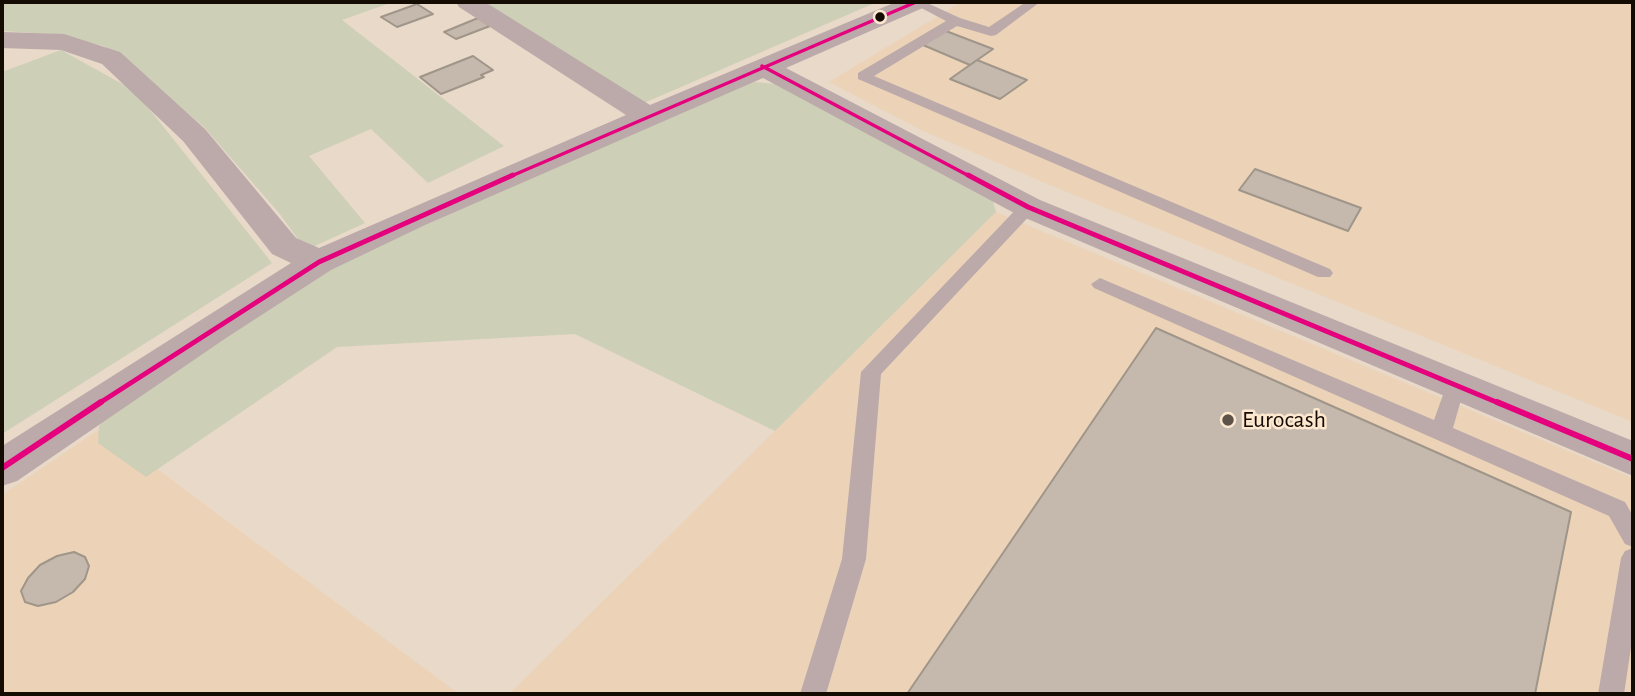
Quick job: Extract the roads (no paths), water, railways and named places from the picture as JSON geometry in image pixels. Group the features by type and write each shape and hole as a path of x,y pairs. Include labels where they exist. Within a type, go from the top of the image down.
{"street":[{"path":"468,2 647,116"},
{"path":"2,468 318,262 762,66 916,2"},
{"path":"2,40 64,42 111,58 194,135 284,246 318,262"},
{"path":"762,66 1028,207 1633,459"}],"lane":[{"path":"916,2 956,21 991,32 1034,2"},
{"path":"956,21 863,76 1324,273"},
{"path":"813,694 854,559 871,372 1028,207"},
{"path":"1100,284 1617,509 1633,537"},
{"path":"1441,433 1455,386"},
{"path":"1611,694 1633,558"}],"place":[{"name":"Eurocash","path":"1228,420"}]}
